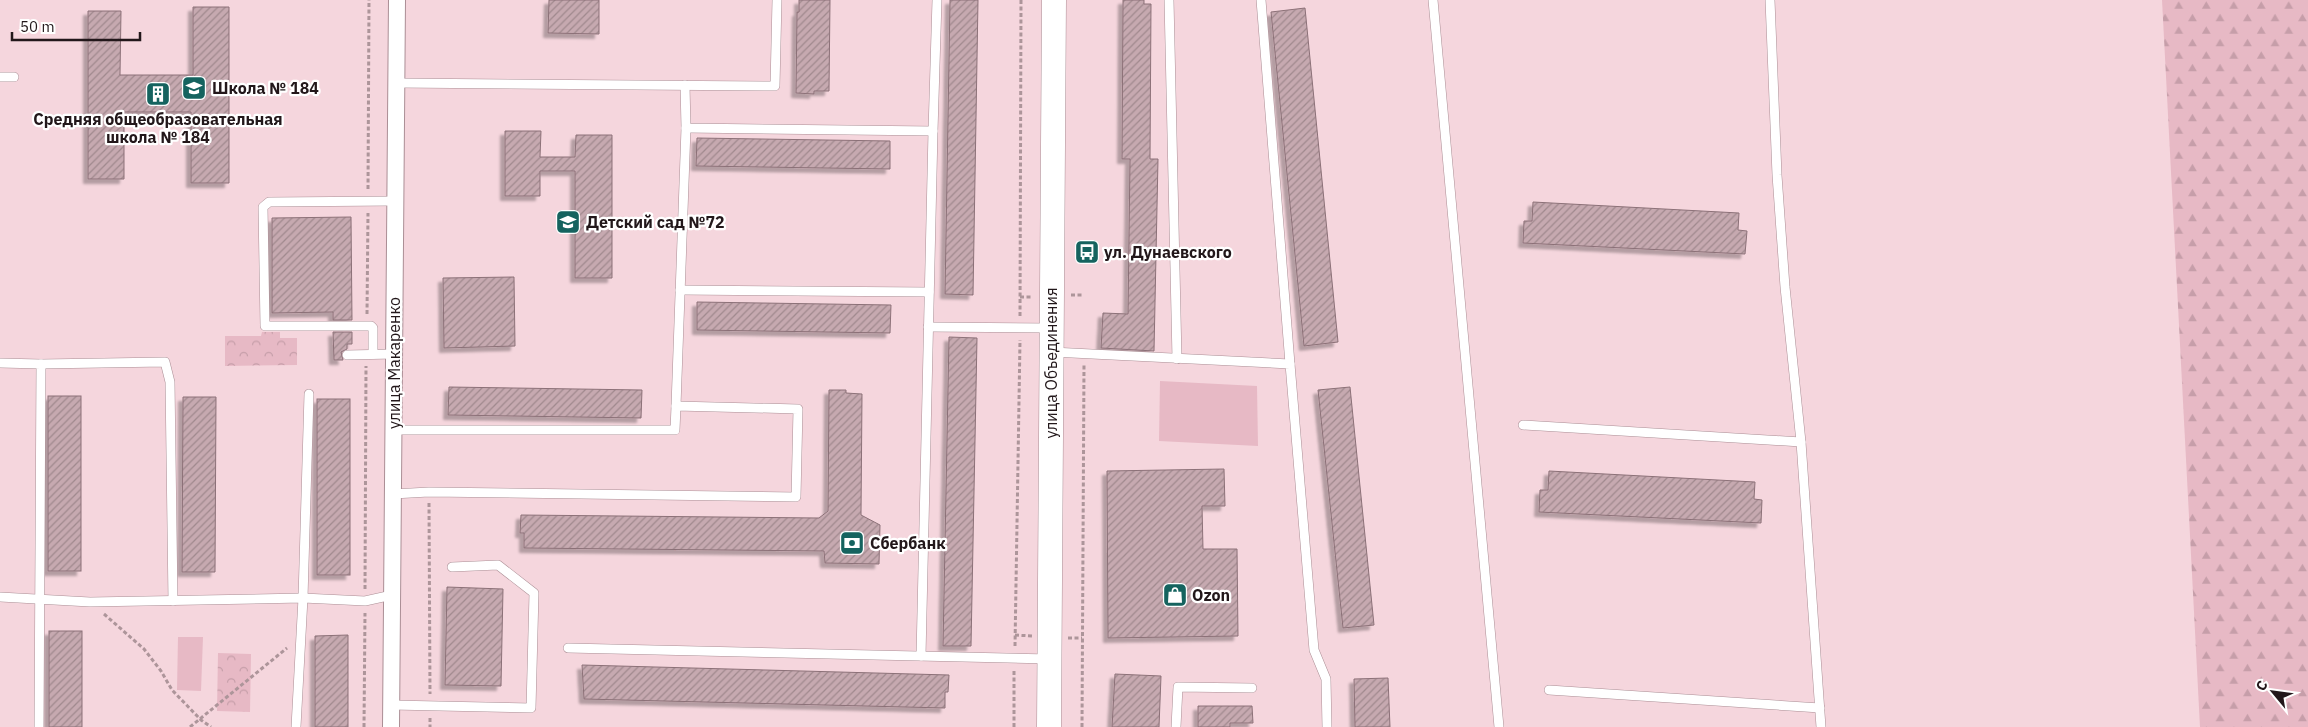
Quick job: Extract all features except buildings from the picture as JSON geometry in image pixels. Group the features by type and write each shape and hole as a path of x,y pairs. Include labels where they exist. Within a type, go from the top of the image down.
{"street":[{"name":"улица Макаренко","path":"392,727 397,0"},
{"name":"улица Объединения","path":"1049,727 1054,0"}],"lane":[{"path":"396,82 775,86 777,0"},
{"path":"921,656 937,0"},
{"path":"1169,0 1177,359"},
{"path":"1261,0 1314,650 1326,679 1327,727"},
{"path":"1434,0 1499,727"},
{"path":"1770,0 1777,175 1785,287 1801,442 1821,727"},
{"path":"0,77 14,77"},
{"path":"394,430 675,430 686,128 685,85"},
{"path":"686,128 933,131"},
{"path":"373,354 373,328 371,326 265,326 263,207 269,202 395,201"},
{"path":"680,290 929,292"},
{"path":"928,327 1051,328"},
{"path":"1051,352 1290,364"},
{"path":"348,355 394,354"},
{"path":"0,363 165,362 170,382 174,601"},
{"path":"38,727 41,364"},
{"path":"296,727 303,598 309,394"},
{"path":"393,494 429,492 796,497 798,409 676,406"},
{"path":"1523,425 1801,442"},
{"path":"392,705 531,708 534,593 498,565 452,567"},
{"path":"0,597 90,602 303,598 365,601 392,595"},
{"path":"568,648 1050,659"},
{"path":"1176,727 1178,687 1252,688"},
{"path":"1549,690 1820,708"}],"path":[{"path":"1014,727 1020,328 1021,0"},
{"path":"1082,727 1084,353"},
{"path":"429,492 430,727"},
{"path":"90,602 144,649 161,671 172,690 201,720 211,727"},
{"path":"190,727 201,720 301,636"}],"green space":[{"path":"2162,0 2308,0 2308,727 2200,727"},
{"path":"262,332 280,332 280,338 297,338 297,365 225,366 225,336 261,336"},
{"path":"1160,381 1257,386 1258,446 1159,441"},
{"path":"178,637 203,637 201,691 177,690"},
{"path":"218,653 251,654 250,712 217,711"}],"place":[{"name":"Школа № 184","path":"194,88"},
{"name":"Средняя общеобразовательная школа № 184","path":"158,94"},
{"name":"Детский сад №72","path":"568,222"},
{"name":"ул. Дунаевского","path":"1087,252"},
{"name":"Сбербанк","path":"852,543"},
{"name":"Ozon","path":"1175,595"}]}
